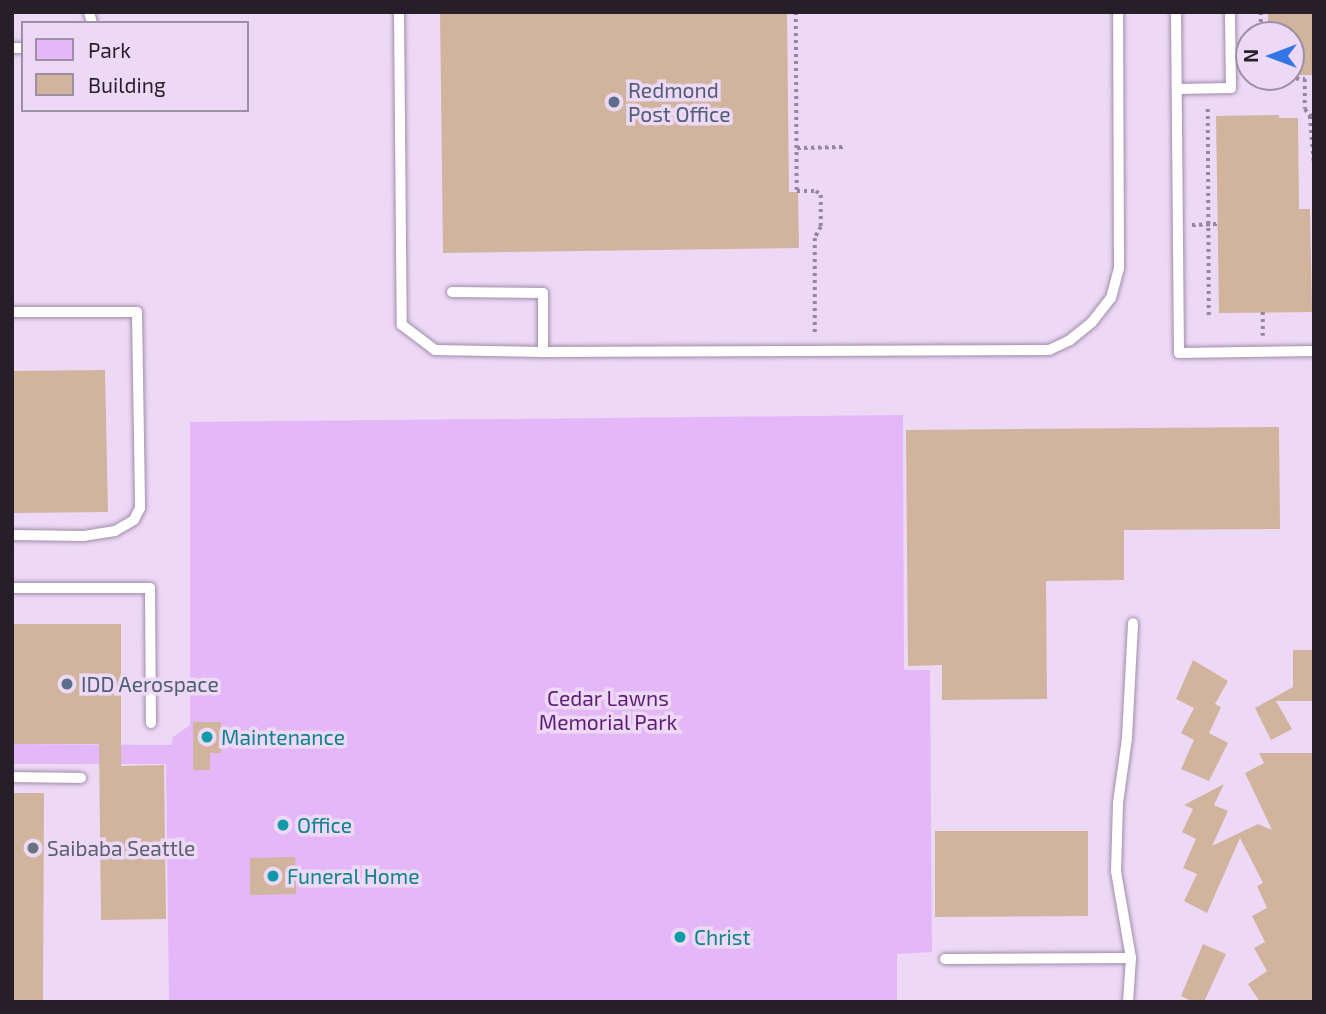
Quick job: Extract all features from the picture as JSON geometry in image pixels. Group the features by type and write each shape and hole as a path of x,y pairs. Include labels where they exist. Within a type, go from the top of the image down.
{"lane":[{"path":"399,12 402,325 435,350 543,352 1049,350 1070,340 1092,322 1111,298 1119,269 1118,12"},
{"path":"1176,12 1179,353 1314,351"},
{"path":"1177,89 1231,88 1230,12"},
{"path":"452,292 543,293 543,352"},
{"path":"12,312 137,312 140,508 134,520 115,531 84,536 12,535"},
{"path":"12,588 150,588 150,723"},
{"path":"1128,1002 1131,958 1116,871 1118,803 1127,738 1133,623"},
{"path":"12,777 81,778"},
{"path":"945,959 1131,958"}],"path":[{"path":"796,12 797,191 816,191 821,195 821,227 815,238 815,338"},
{"path":"1305,79 1306,109 1312,116 1314,162"},
{"path":"1208,109 1209,316"},
{"path":"797,148 845,147"},
{"path":"1178,225 1218,224"},
{"path":"1263,312 1263,352"}],"green space":[{"name":"Cedar Lawns Memorial Park","path":"903,415 904,670 930,670 932,952 897,954 897,1002 169,1002 166,764 12,764 12,744 171,745 173,737 190,725 190,422"}],"building":[{"name":"Redmond Post Office","path":"440,12 787,12 789,192 798,192 799,248 443,253"},
{"path":"1268,12 1314,12 1314,75 1305,75 1305,21 1268,21"},
{"path":"1279,115 1279,118 1298,118 1299,209 1310,209 1312,312 1219,313 1216,116"},
{"path":"105,370 108,512 12,513 12,371"},
{"path":"1279,427 1280,529 1124,530 1124,580 1046,581 1047,699 942,700 942,665 908,666 906,430"},
{"path":"12,624 121,624 121,766 164,765 166,919 101,920 99,744 12,744"},
{"path":"1293,650 1314,650 1314,701 1276,701 1292,729 1271,740 1255,708 1293,687"},
{"path":"1193,660 1228,681 1215,704 1221,707 1209,733 1228,743 1209,781 1181,769 1194,740 1181,733 1194,708 1176,699"},
{"name":"Maintenance","path":"193,722 221,722 221,753 210,753 210,770 193,770"},
{"path":"1259,753 1314,753 1314,1002 1260,1002 1248,984 1267,971 1254,948 1265,942 1252,916 1267,908 1257,886 1263,883 1240,838 1207,913 1184,901 1197,874 1183,868 1196,839 1182,832 1193,809 1184,805 1224,784 1214,805 1228,811 1212,846 1258,824 1272,830 1245,773 1264,763"},
{"path":"12,793 44,793 43,1002 12,1002"},
{"path":"935,831 1088,831 1088,916 935,917"},
{"name":"Funeral Home","path":"295,857 296,894 250,895 250,858"},
{"path":"1203,944 1226,954 1204,1002 1193,1002 1181,996"}],"place":[{"name":"Redmond Post Office","path":"614,102"},
{"name":"IDD Aerospace","path":"67,684"},
{"name":"Maintenance","path":"207,737"},
{"name":"Office","path":"283,825"},
{"name":"Saibaba Seattle","path":"33,848"},
{"name":"Funeral Home","path":"273,876"},
{"name":"Christ","path":"680,937"}]}
